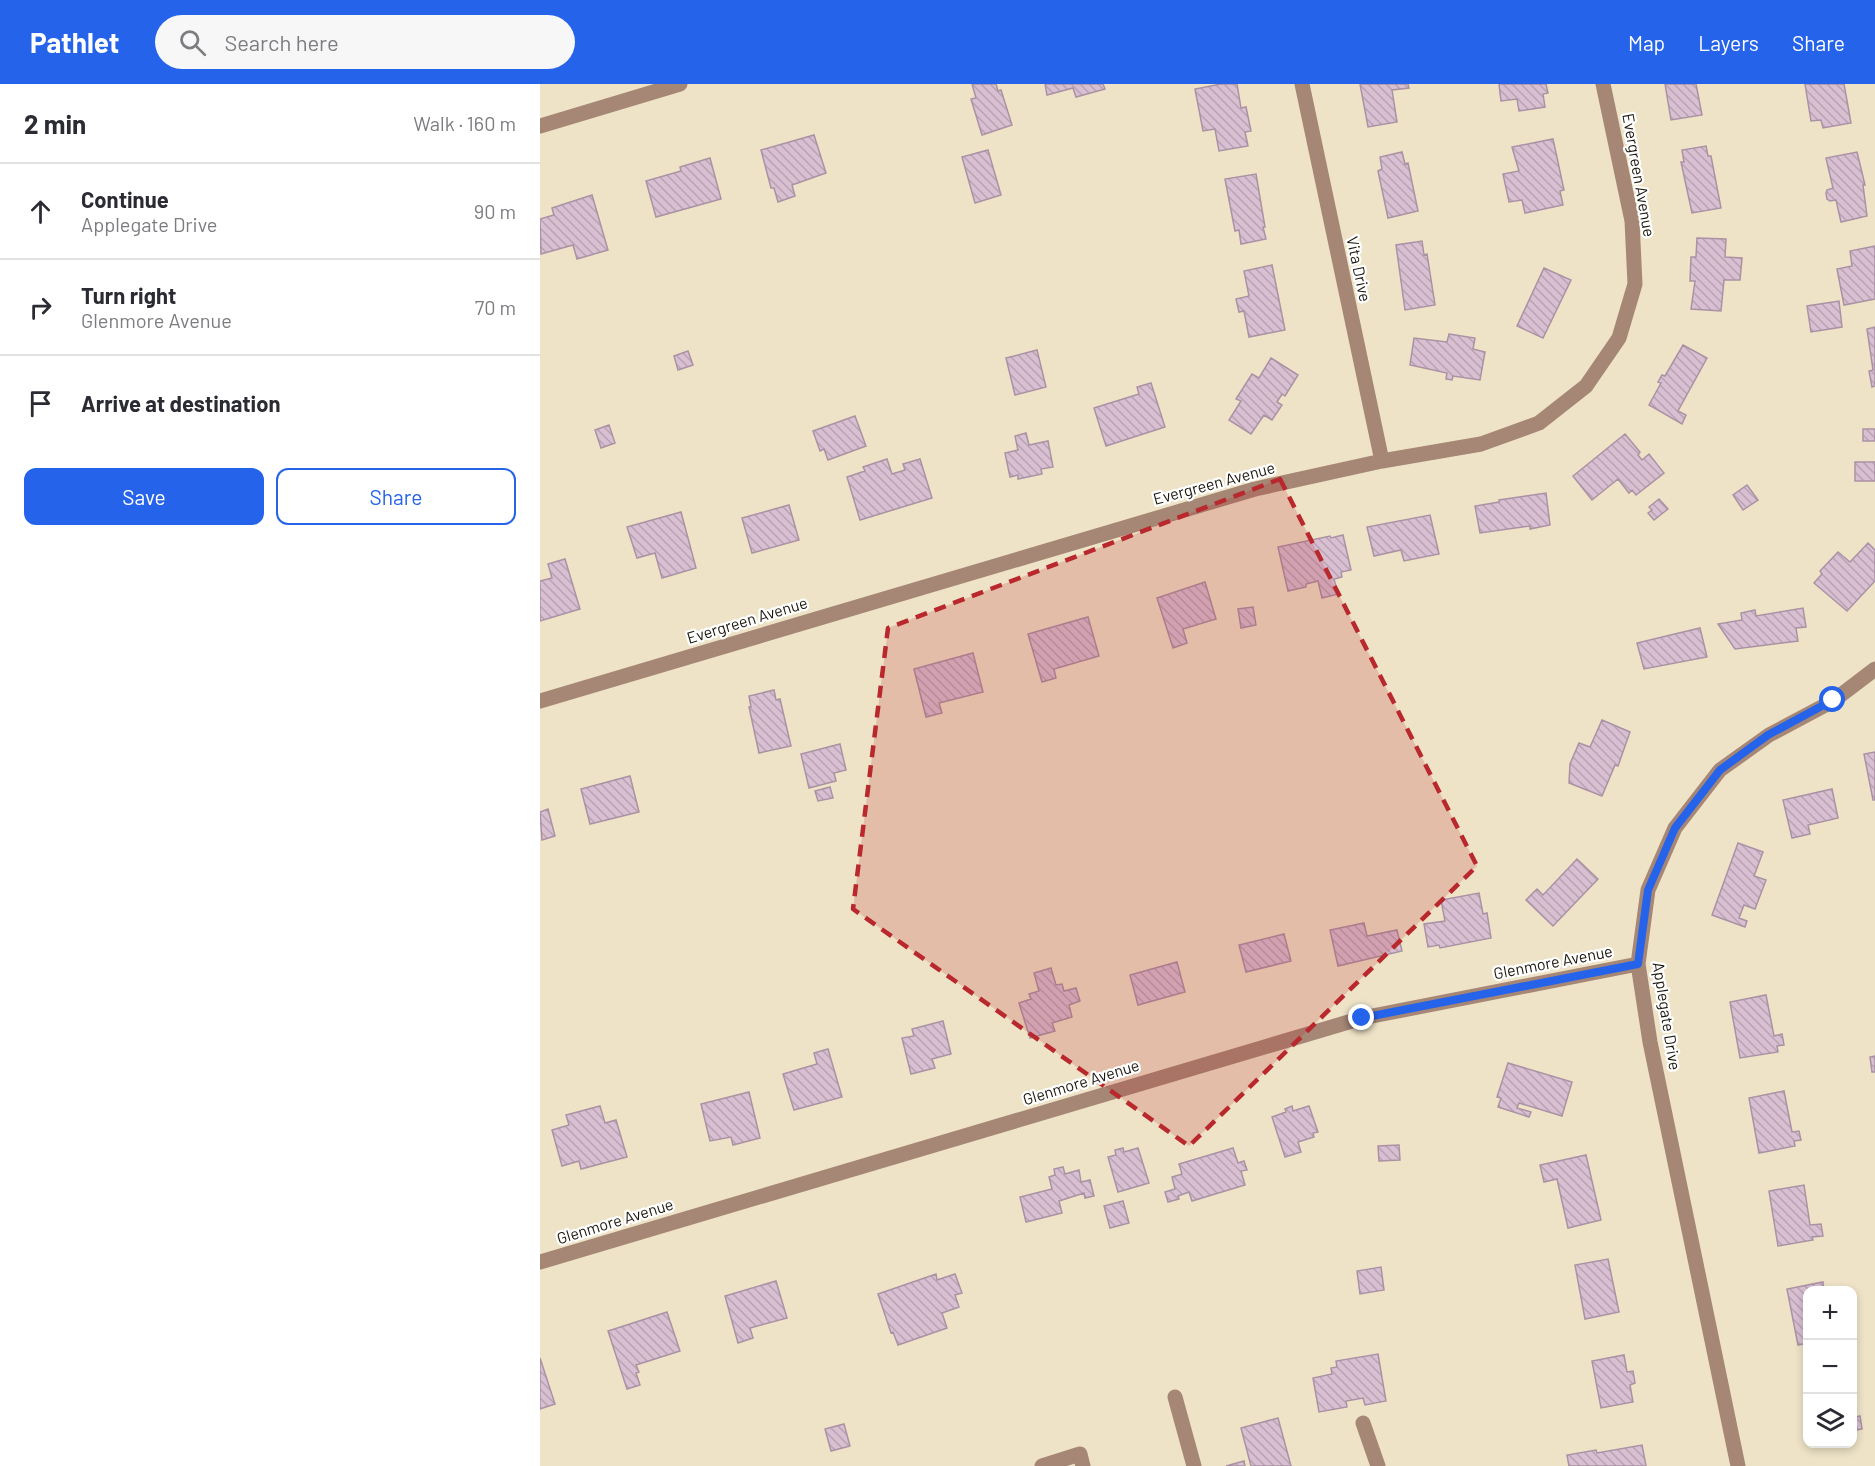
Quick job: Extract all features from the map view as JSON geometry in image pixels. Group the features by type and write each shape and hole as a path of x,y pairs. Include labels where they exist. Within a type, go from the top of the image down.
{"street":[{"path":"540,126 680,84"},
{"name":"Vita Drive","path":"1302,84 1382,461"},
{"name":"Evergreen Avenue","path":"540,701 1255,489 1382,461 1481,444 1539,423 1586,386 1619,338 1635,284 1632,221 1604,84"},
{"name":"Applegate Drive","path":"1738,1466 1653,1054 1638,964 1648,890 1675,828 1720,770 1768,735 1833,700 1875,669"},
{"name":"Glenmore Avenue","path":"540,1262 1362,1018 1638,964"},
{"path":"1175,1397 1194,1466"},
{"path":"1363,1423 1378,1466"},
{"path":"1042,1466 1080,1454 1083,1466"}],"highlighted area":[{"path":"1280,479 1477,866 1189,1146 853,909 888,628"}],"building":[{"path":"972,84 996,84 998,91 1001,90 1012,125 982,135 971,99 976,98"},
{"path":"1045,84 1103,84 1105,89 1076,97 1073,88 1047,95"},
{"path":"1221,84 1237,84 1241,108 1246,107 1251,131 1245,132 1248,146 1219,151 1215,129 1203,131 1195,89"},
{"path":"1360,84 1408,84 1409,88 1392,90 1397,122 1368,127"},
{"path":"1499,84 1546,84 1548,93 1543,94 1545,107 1519,111 1517,99 1501,101"},
{"path":"1665,84 1696,84 1702,115 1671,120"},
{"path":"1805,84 1844,84 1851,123 1823,128 1821,120 1811,121"},
{"path":"814,135 826,173 792,185 795,196 778,202 774,188 771,188 761,150"},
{"path":"1553,139 1564,190 1560,191 1563,205 1525,213 1522,200 1509,202 1503,174 1519,171 1512,147"},
{"path":"1706,146 1708,156 1711,156 1721,208 1692,213 1681,162 1684,162 1682,150"},
{"path":"988,150 1001,195 975,203 962,157"},
{"path":"1402,152 1405,164 1408,163 1418,211 1388,218 1378,171 1382,169 1380,157"},
{"path":"1857,152 1865,185 1863,185 1867,216 1841,222 1836,200 1827,199 1827,190 1833,188 1826,158"},
{"path":"710,158 721,199 656,217 646,181 681,171 680,167"},
{"path":"1256,174 1266,239 1241,244 1239,230 1235,231 1225,179"},
{"path":"592,195 608,250 577,259 573,245 541,254 540,219 554,215 552,208"},
{"path":"1697,238 1726,239 1725,257 1742,258 1740,280 1724,280 1721,311 1691,309 1695,281 1690,281 1691,257 1696,257"},
{"path":"1422,241 1424,255 1427,254 1435,305 1405,310 1396,245"},
{"path":"1875,246 1875,299 1844,305 1837,269 1852,266 1850,251"},
{"path":"1272,265 1285,330 1249,337 1244,311 1239,312 1236,299 1249,296 1244,271"},
{"path":"1544,268 1571,280 1543,338 1517,326"},
{"path":"1839,301 1842,327 1811,332 1807,306"},
{"path":"1875,327 1875,386 1872,387 1869,371 1873,370 1867,329"},
{"path":"1449,334 1475,338 1473,349 1485,352 1480,380 1453,376 1452,380 1446,379 1447,373 1410,365 1414,338 1447,342"},
{"path":"1683,345 1707,358 1678,411 1686,415 1682,424 1649,405 1661,383 1658,382 1662,375 1665,376"},
{"path":"1037,350 1046,387 1015,395 1006,358"},
{"path":"688,351 693,365 678,370 674,356"},
{"path":"1271,358 1298,375 1285,396 1282,394 1277,402 1282,405 1272,420 1264,415 1251,434 1229,420 1241,401 1236,399 1252,374 1259,378"},
{"path":"1151,383 1165,427 1106,446 1094,408 1139,394 1137,387"},
{"path":"855,416 866,446 828,460 824,449 820,451 813,431"},
{"path":"609,425 615,443 601,448 595,430"},
{"path":"1863,429 1875,429 1875,441 1863,441"},
{"path":"1026,433 1029,445 1048,441 1053,467 1041,469 1042,474 1018,479 1018,475 1010,477 1005,453 1018,450 1015,436"},
{"path":"1625,434 1640,452 1638,455 1642,460 1649,454 1664,473 1636,495 1632,490 1629,493 1618,479 1592,500 1573,476"},
{"path":"887,459 892,474 905,470 903,464 920,459 932,498 860,520 847,477 865,471 863,467"},
{"path":"1855,462 1875,462 1875,481 1855,481"},
{"path":"1747,485 1758,500 1743,510 1733,495"},
{"path":"1546,493 1550,525 1480,533 1475,506"},
{"path":"1659,499 1668,509 1654,520 1648,513 1652,510 1649,507"},
{"path":"789,505 799,540 752,553 742,518"},
{"path":"681,512 696,568 662,578 655,553 637,558 627,527"},
{"path":"1430,515 1439,554 1404,561 1401,550 1374,556 1367,527"},
{"path":"1343,535 1351,570 1341,572 1342,577 1334,579 1338,594 1322,598 1318,581 1306,584 1306,587 1288,591 1278,547"},
{"path":"1868,543 1875,550 1875,581 1847,611 1814,583 1822,574 1820,571 1838,552 1850,562"},
{"path":"565,559 580,609 540,621 540,581 552,578 548,564"},
{"path":"1205,582 1216,619 1183,629 1187,643 1173,648 1157,598"},
{"path":"1253,607 1256,625 1241,628 1238,609"},
{"path":"1803,608 1806,627 1796,628 1798,641 1735,649 1718,624 1742,620 1741,613 1755,610 1756,616"},
{"path":"1088,617 1099,656 1054,669 1056,678 1042,682 1028,634"},
{"path":"1700,628 1707,657 1644,669 1637,643"},
{"path":"973,653 983,692 939,703 942,713 926,717 914,669"},
{"path":"774,690 776,700 780,699 791,746 759,753 749,707 751,707 749,696"},
{"path":"1602,720 1630,732 1618,766 1615,765 1602,796 1569,783 1570,764 1579,743 1590,747"},
{"path":"840,744 846,770 834,773 836,781 809,788 801,754"},
{"path":"1875,752 1875,800 1873,800 1864,754"},
{"path":"630,776 639,812 590,824 581,789"},
{"path":"830,787 833,798 818,801 815,791"},
{"path":"1832,789 1838,818 1808,825 1810,834 1792,838 1783,800"},
{"path":"548,809 555,836 542,840 540,812"},
{"path":"1738,843 1763,852 1754,876 1766,880 1755,909 1744,905 1739,918 1747,921 1745,927 1712,915"},
{"path":"1577,859 1598,879 1553,926 1526,900 1537,889 1543,895"},
{"path":"1479,893 1483,914 1487,913 1491,938 1440,948 1439,945 1428,947 1424,924 1445,921 1441,900"},
{"path":"1364,923 1367,936 1397,930 1402,951 1338,966 1330,930"},
{"path":"1284,934 1291,961 1246,972 1239,945"},
{"path":"1177,962 1185,992 1138,1005 1130,975"},
{"path":"1051,968 1056,985 1062,984 1064,991 1076,988 1080,1001 1069,1005 1072,1017 1052,1023 1055,1031 1030,1038 1019,1003 1031,999 1029,994 1039,991 1034,973"},
{"path":"1766,995 1774,1036 1782,1034 1784,1045 1777,1046 1778,1052 1740,1058 1730,1002"},
{"path":"943,1021 951,1054 932,1059 935,1068 911,1074 902,1038 914,1036 912,1029"},
{"path":"828,1049 842,1097 794,1110 783,1074 817,1064 814,1053"},
{"path":"1875,1056 1875,1072 1872,1072 1870,1057"},
{"path":"1508,1063 1572,1082 1562,1116 1519,1103 1517,1108 1531,1112 1529,1117 1498,1107 1501,1098 1497,1097"},
{"path":"1784,1091 1792,1132 1799,1131 1801,1140 1794,1141 1795,1146 1759,1153 1749,1098"},
{"path":"749,1092 760,1138 733,1145 731,1137 710,1141 701,1104"},
{"path":"600,1106 605,1123 616,1120 627,1157 581,1169 579,1161 562,1166 552,1130 569,1125 566,1115"},
{"path":"1292,1106 1293,1111 1309,1106 1318,1132 1313,1133 1314,1137 1298,1142 1301,1152 1285,1157 1272,1117 1286,1112 1285,1109"},
{"path":"1399,1145 1400,1160 1379,1161 1378,1146"},
{"path":"1123,1148 1124,1152 1138,1148 1149,1183 1118,1192 1108,1157 1116,1155 1115,1150"},
{"path":"1233,1148 1238,1163 1244,1161 1247,1170 1241,1171 1245,1185 1192,1201 1189,1192 1178,1196 1179,1199 1168,1202 1165,1192 1175,1189 1172,1177 1182,1174 1179,1164"},
{"path":"1586,1155 1601,1220 1568,1228 1557,1179 1544,1182 1540,1165"},
{"path":"1063,1167 1065,1174 1079,1170 1081,1182 1090,1180 1094,1196 1085,1198 1084,1193 1059,1201 1062,1213 1026,1222 1020,1197 1052,1189 1049,1177 1055,1175 1054,1169"},
{"path":"1804,1185 1810,1225 1821,1224 1823,1236 1778,1246 1769,1191"},
{"path":"1123,1201 1129,1223 1110,1228 1104,1206"},
{"path":"1608,1259 1619,1312 1585,1319 1575,1265"},
{"path":"1381,1267 1384,1290 1360,1294 1357,1271"},
{"path":"936,1274 937,1280 955,1274 962,1293 955,1295 959,1307 942,1313 947,1328 898,1345 893,1332 891,1333 878,1294"},
{"path":"776,1281 787,1318 750,1328 753,1338 738,1343 725,1296"},
{"path":"1823,1282 1824,1286 1803,1286 1803,1344 1798,1345 1787,1289"},
{"path":"667,1312 680,1351 636,1365 640,1385 627,1389 608,1331"},
{"path":"1378,1354 1386,1401 1365,1405 1363,1398 1346,1401 1347,1407 1319,1412 1313,1378 1332,1374 1331,1368 1337,1367 1336,1361"},
{"path":"1624,1355 1627,1372 1633,1371 1635,1383 1630,1385 1633,1402 1601,1408 1592,1361"},
{"path":"540,1358 555,1404 540,1409"},
{"path":"1860,1416 1862,1429 1857,1430 1857,1417"},
{"path":"1278,1418 1291,1466 1251,1466 1241,1428"},
{"path":"844,1424 850,1446 831,1451 825,1429"},
{"path":"1642,1445 1646,1466 1569,1466 1567,1455 1596,1450 1597,1453"},
{"path":"1244,1461 1245,1466 1226,1466"}],"route":[{"path":"1362,1018 1638,964 1648,890 1675,828 1720,770 1768,735 1833,700"}]}
